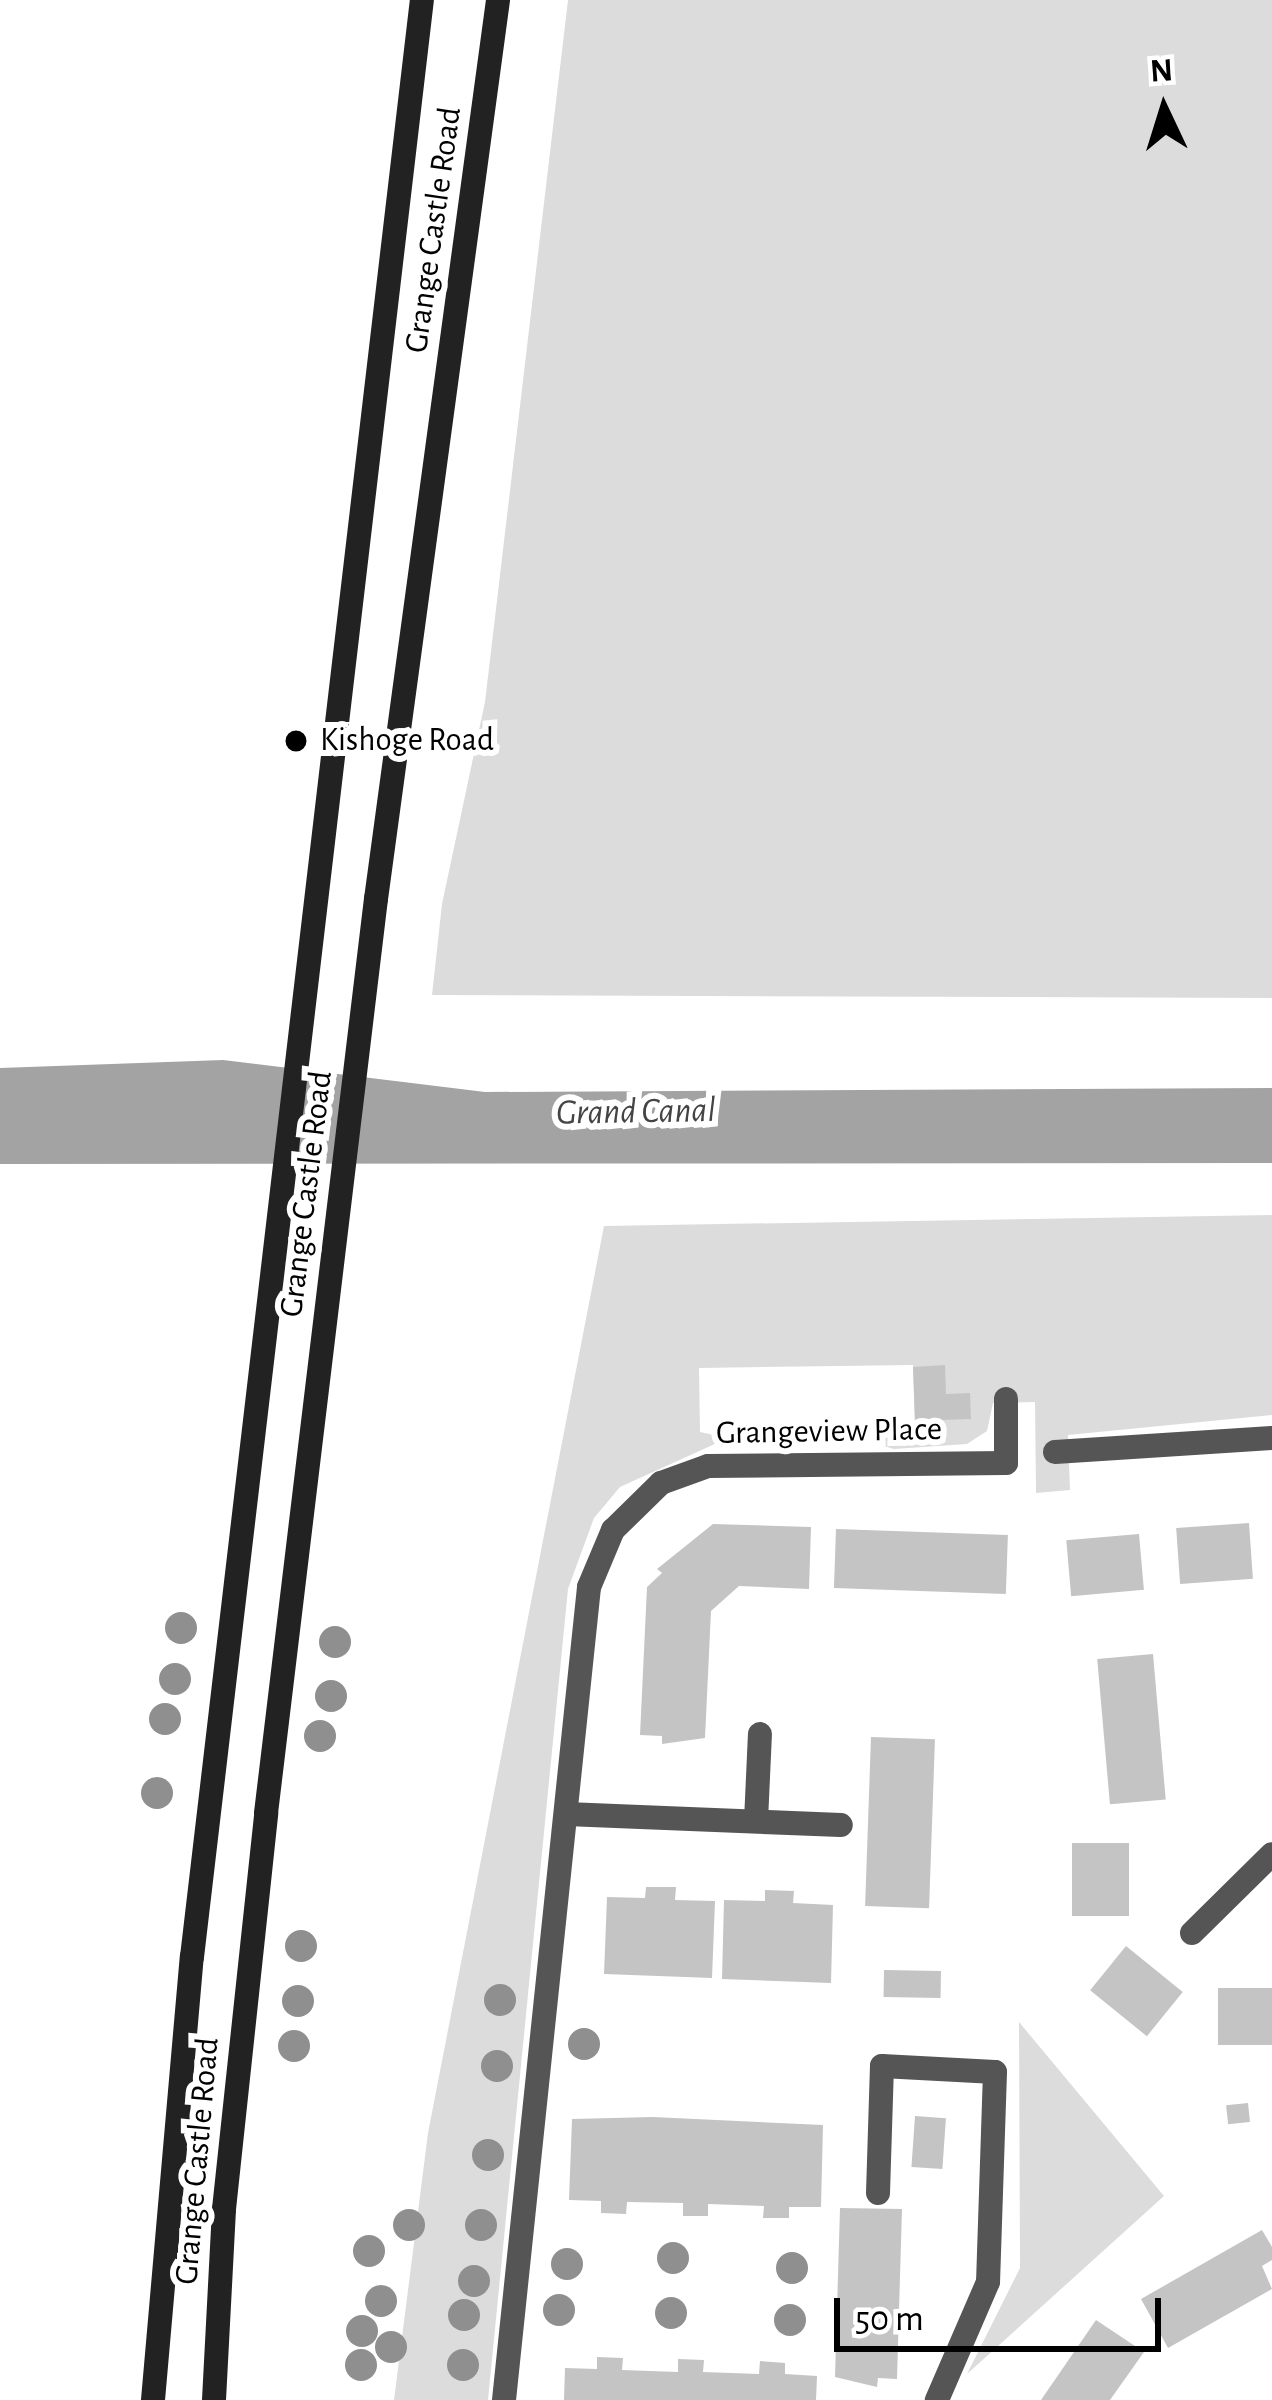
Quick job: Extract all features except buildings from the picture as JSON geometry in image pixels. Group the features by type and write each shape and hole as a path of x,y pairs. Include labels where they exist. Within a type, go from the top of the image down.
{"main road":[{"name":"Grange Castle Road","path":"153,2400 193,1957 422,0"},
{"name":"Grange Castle Road","path":"214,2400 224,2209 328,1298 376,899 498,0"}],"street":[{"name":"Grangeview Place","path":"504,2400 590,1587 613,1530 661,1484 708,1466 756,1460 1006,1463 1006,1399"},
{"path":"1055,1452 1272,1438"},
{"path":"756,1821 760,1734"},
{"path":"566,1814 841,1825"},
{"path":"1192,1933 1272,1854"},
{"path":"878,2192 882,2066 995,2072 988,2282 937,2400"}],"shaded area":[{"path":"568,0 1272,0 1272,998 432,995 442,904 485,702"},
{"path":"1272,1215 1272,1415 1068,1435 1070,1490 1036,1493 1035,1402 993,1403 987,1431 967,1444 894,1449 877,1444 875,1431 915,1428 913,1365 699,1368 700,1432 728,1438 620,1487 594,1518 568,1589 488,2400 394,2400 428,2133 604,1226"},
{"path":"1019,2022 1164,2196 967,2374 1020,2268"}],"water":[{"name":"Grand Canal","path":"223,1060 485,1092 1272,1088 1272,1163 0,1164 0,1068"}],"place":[{"name":"Kishoge Road","path":"296,741"}]}
